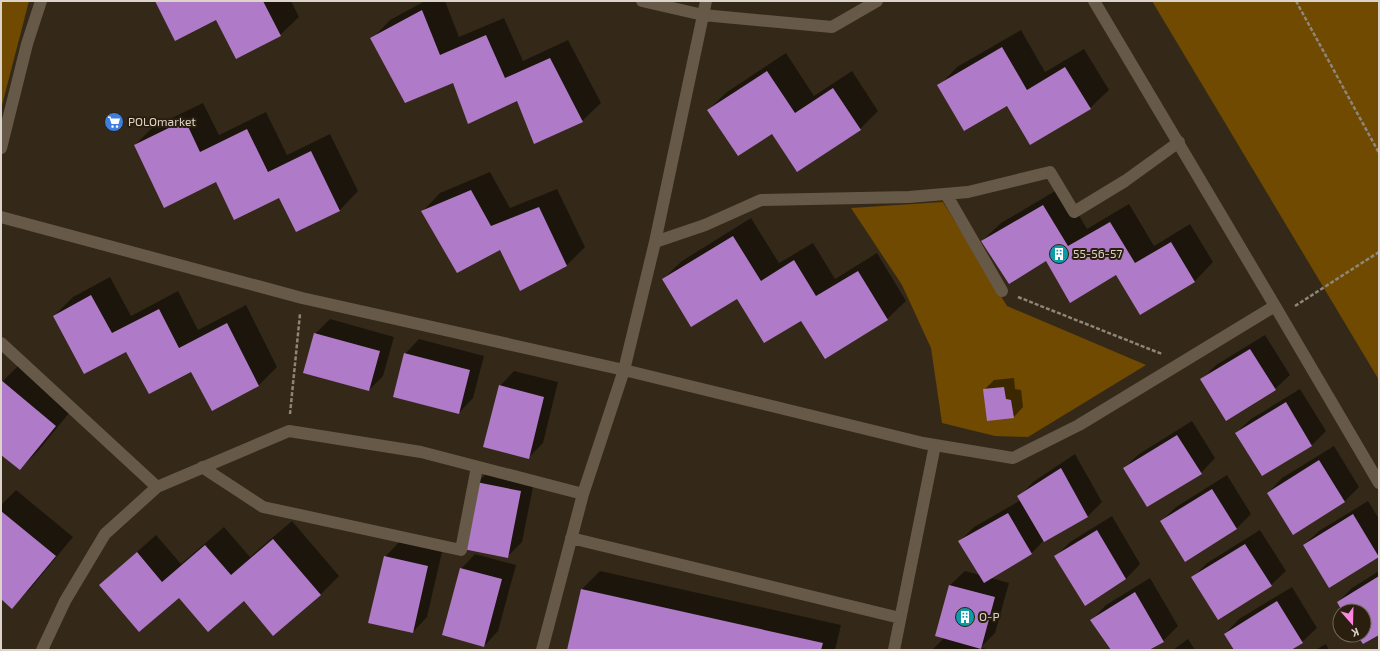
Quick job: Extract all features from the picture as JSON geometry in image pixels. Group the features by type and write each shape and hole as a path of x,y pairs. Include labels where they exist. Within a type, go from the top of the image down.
{"street":[{"path":"1,148 27,44 41,1"},
{"path":"642,1 703,15 832,27 877,1"},
{"path":"542,650 582,494 624,370 655,242 706,1"},
{"path":"1094,1 1179,142 1379,483"},
{"path":"655,242 705,225 761,200 909,197 968,192 1050,172 1074,212 1125,181 1179,142"},
{"path":"946,194 1002,291"},
{"path":"1,216 302,298 624,370 935,445 1013,458 1079,426 1183,363 1278,311"},
{"path":"1,343 157,487"},
{"path":"42,650 65,601 105,534 157,487 289,431 421,452 582,494"},
{"path":"894,650 935,445"},
{"path":"202,467 263,507 461,550 476,467"},
{"path":"571,538 900,618"}],"path":[{"path":"1296,1 1379,153"},
{"path":"1278,311 1379,252"},
{"path":"1002,291 1183,363"},
{"path":"289,431 302,298"}],"shaded area":[{"path":"1,1 29,1 1,109"},
{"path":"1152,1 1379,1 1379,380"},
{"path":"943,202 1007,306 1146,365 1028,437 995,436 942,423 931,348 902,285 851,208"}],"building":[{"path":"155,1 263,1 281,36 236,59 216,20 175,41"},
{"path":"422,10 440,55 486,35 505,78 550,58 583,122 534,144 517,101 468,124 453,83 405,103 370,38"},
{"path":"1002,47 1027,90 1065,67 1091,109 1030,145 1007,106 964,131 937,85"},
{"path":"767,71 795,113 833,88 861,130 797,172 772,134 738,156 707,110"},
{"path":"185,120 200,152 247,129 268,172 311,151 340,211 296,232 279,198 234,220 216,182 164,208 134,145"},
{"path":"471,190 491,226 539,207 567,266 520,291 500,250 457,273 421,211"},
{"name":"55-56-57","path":"1043,205 1068,246 1110,222 1135,263 1171,242 1195,282 1140,315 1116,275 1070,303 1046,261 1009,284 981,241"},
{"path":"733,236 761,281 794,260 816,296 858,271 888,320 825,359 801,321 764,343 737,299 691,327 662,279"},
{"path":"91,295 112,333 159,309 179,348 227,323 259,386 212,411 191,372 149,394 126,352 84,374 53,316"},
{"path":"314,333 380,351 369,391 303,373"},
{"path":"1250,349 1276,390 1226,421 1200,379"},
{"path":"404,353 470,370 459,414 393,397"},
{"path":"1,380 56,426 20,470 1,455"},
{"path":"499,385 544,397 529,459 483,447"},
{"path":"1004,387 1006,399 1011,400 1014,418 987,421 983,389"},
{"path":"1286,402 1312,446 1262,476 1235,433"},
{"path":"1177,435 1202,474 1147,507 1123,468"},
{"path":"1319,460 1345,502 1293,535 1267,493"},
{"path":"1061,468 1088,517 1044,542 1017,496"},
{"path":"476,482 521,491 508,558 463,549"},
{"path":"1212,489 1237,529 1185,562 1160,521"},
{"path":"1,511 56,556 12,609 1,599"},
{"path":"1008,513 1032,554 984,583 958,541"},
{"path":"1353,514 1379,557 1329,588 1303,545"},
{"path":"1097,530 1126,579 1085,606 1054,556"},
{"path":"273,539 321,595 273,636 244,601 208,632 179,598 139,632 99,585 137,552 162,582 205,545 231,575"},
{"path":"1245,544 1272,586 1218,620 1191,577"},
{"path":"384,556 428,566 413,633 368,623"},
{"path":"460,568 502,579 484,647 442,635"},
{"path":"1379,576 1379,635 1372,639 1372,603 1337,602"},
{"name":"O-P","path":"949,585 995,597 981,649 935,636"},
{"path":"581,589 823,643 821,650 567,650"},
{"path":"1135,592 1164,642 1149,650 1111,650 1090,620"},
{"path":"1277,601 1303,643 1291,650 1234,650 1224,634"}],"place":[{"name":"POLOmarket","path":"114,122"},
{"name":"55-56-57","path":"1059,254"},
{"name":"O-P","path":"965,617"}]}
